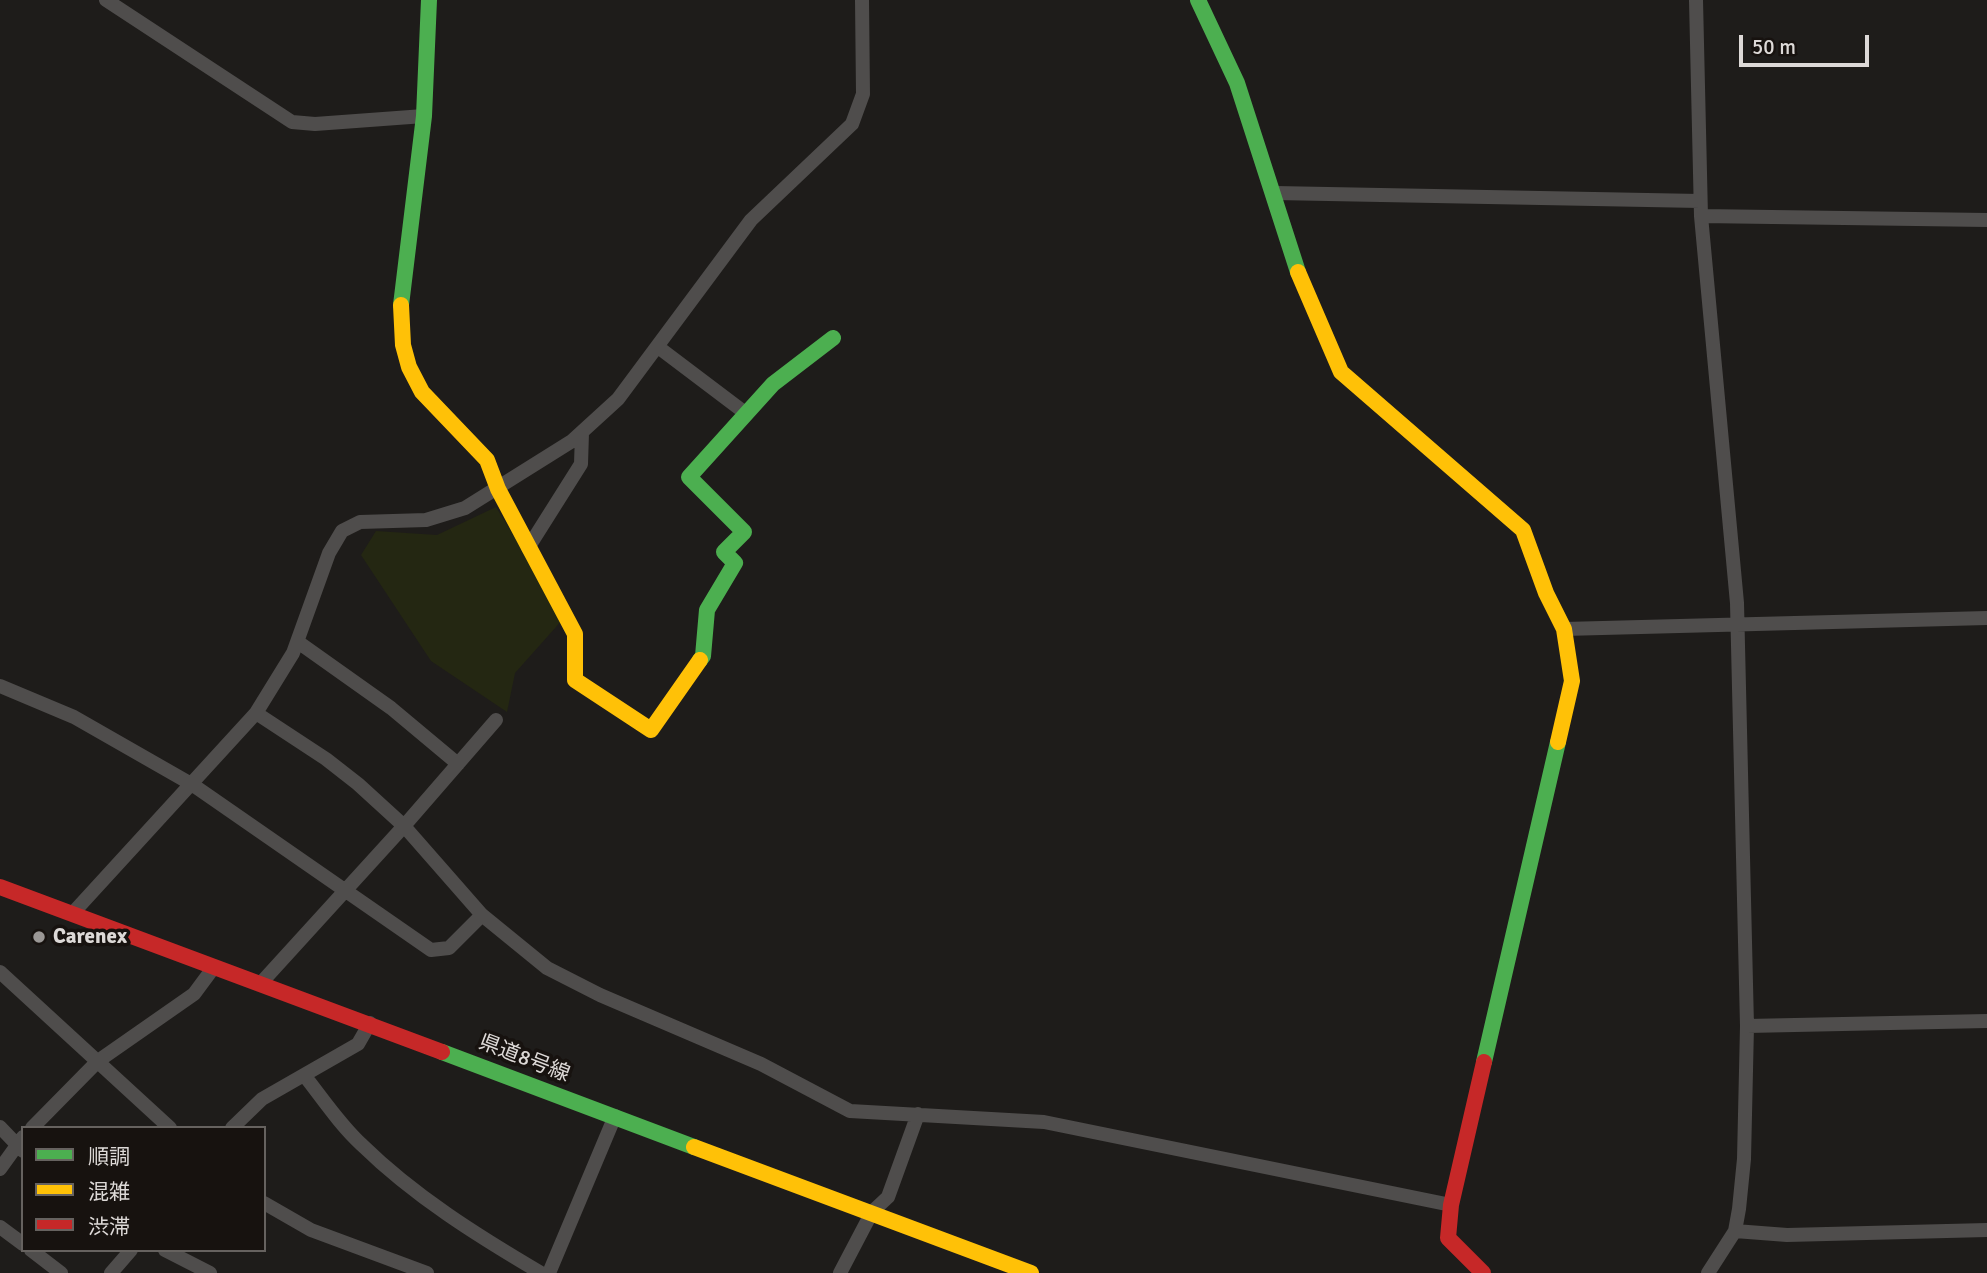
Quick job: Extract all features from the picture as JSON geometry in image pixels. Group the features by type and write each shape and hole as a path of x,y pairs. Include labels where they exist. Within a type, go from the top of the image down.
{"street":[{"path":"106,0 292,122 315,124 424,116"},
{"path":"429,0 424,116 400,313 402,345 409,368 422,392 484,454 498,489 575,634 575,680 651,730 703,656 707,610 735,563 724,552 744,532 689,477 744,412 785,371 833,338"},
{"path":"72,914 256,713 284,670 298,642 329,553 346,528 365,521 445,517 498,489 582,433 618,399 751,220 852,124 863,94 862,0"},
{"path":"1198,0 1237,83 1276,193 1304,291 1340,372 1523,530 1546,593 1564,629 1572,681 1451,1205 1448,1238 1483,1273"},
{"path":"1696,0 1700,208 1738,624 1747,1026 1744,1159 1735,1231 1708,1273"},
{"path":"1276,193 1987,220"},
{"path":"658,347 744,412"},
{"path":"528,548 581,464 582,433"},
{"path":"1564,629 1987,618"},
{"path":"298,642 391,708 458,764"},
{"path":"0,686 74,717 192,785 437,952 449,948 482,915"},
{"path":"256,713 333,764 404,826 482,915 547,968 600,995 761,1065 850,1111 1044,1122 1451,1205"},
{"path":"261,983 496,720"},
{"name":"県道8号線","path":"0,887 370,1023 1031,1273"},
{"path":"34,1126 98,1061 194,994 214,967"},
{"path":"0,972 168,1126"},
{"path":"1747,1026 1987,1021"},
{"path":"234,1126 262,1099 358,1044 370,1023"},
{"path":"304,1075 360,1144 381,1163 479,1236 541,1273"},
{"path":"840,1273 872,1212 888,1197 919,1114"},
{"path":"549,1273 615,1116"},
{"path":"0,1126 20,1144 0,1169"},
{"path":"266,1204 311,1230 427,1273"},
{"path":"0,1227 21,1243"},
{"path":"1735,1231 1787,1235 1987,1230"},
{"path":"34,1252 61,1273"},
{"path":"111,1273 129,1252"},
{"path":"169,1252 210,1273"}],"green space":[{"path":"496,507 564,618 515,673 507,712 431,661 361,555 376,531 437,535"}],"traffic: fast":[{"path":"401,305 424,116 429,0"},
{"path":"1198,0 1237,83 1298,272"},
{"path":"700,660 703,656 707,610 735,563 724,552 744,532 689,477 773,384 833,338"},
{"path":"1484,1062 1558,742"},
{"path":"442,1052 694,1147"}],"traffic: slow":[{"path":"1298,272 1341,372 1523,530 1546,593 1564,629 1572,681 1558,742"},
{"path":"401,305 403,345 409,367 422,392 487,460 498,489 575,634 575,680 651,730 700,660"},
{"path":"694,1147 1031,1273"}],"traffic: jam":[{"path":"0,887 442,1052"},
{"path":"1483,1273 1448,1238 1451,1205 1484,1062"}],"place":[{"name":"Carenex","path":"39,937"}]}
